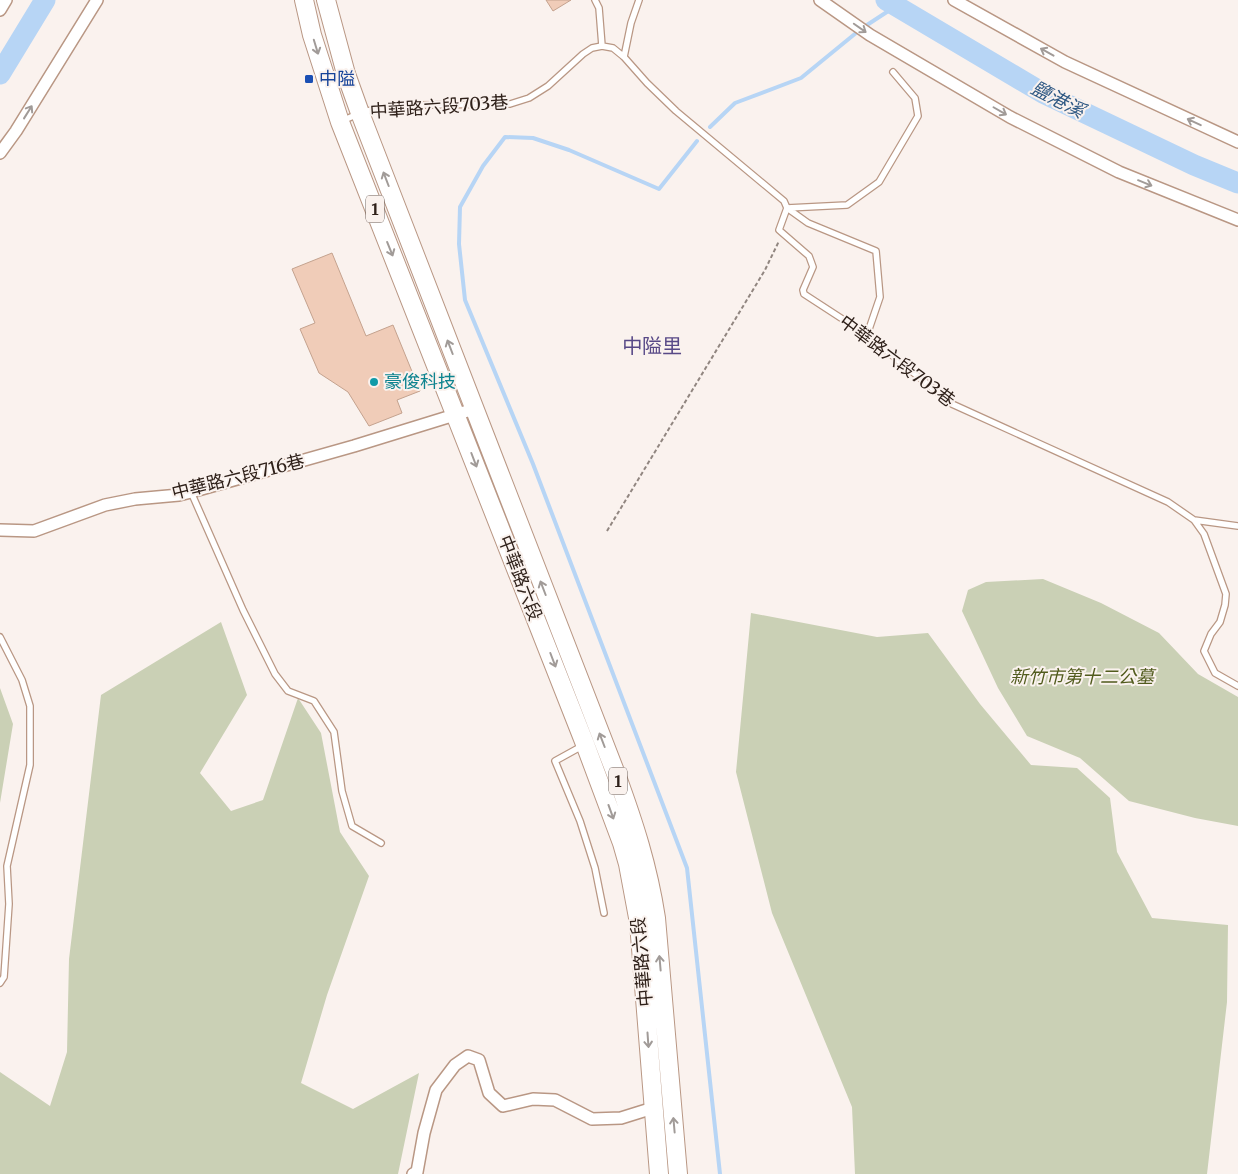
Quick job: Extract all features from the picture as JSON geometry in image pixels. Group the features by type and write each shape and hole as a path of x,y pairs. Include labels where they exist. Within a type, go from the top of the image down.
{"main road":[{"name":"中華路六段","path":"304,0 317,52 340,122 585,744 615,822 628,864 636,905 642,957 659,1174"},
{"name":"中華路六段","path":"326,0 346,74 360,113 639,837 652,891 658,942 678,1174"}],"street":[{"path":"0,10 6,0"},
{"path":"0,153 97,0"},
{"path":"820,0 870,35 1010,117 1119,172 1238,220"},
{"path":"954,0 1065,62 1238,142"},
{"name":"中華路六段716巷","path":"0,530 34,531 104,505 135,499 179,495 270,471 474,409"},
{"path":"413,1174 417,1172 424,1133 436,1090 454,1065 468,1056 479,1060 489,1093 503,1106 533,1099 555,1100 592,1120 621,1118 653,1108"}],"lane":[{"path":"595,0 599,8 602,46 613,48 624,56 647,83 676,111 784,201 788,208 808,223 876,251 880,297 866,335"},
{"path":"624,56 631,23 639,0"},
{"name":"中華路六段703巷","path":"340,122 360,113 380,108 421,105 510,104 529,98 583,54 592,48 602,46"},
{"path":"788,208 847,205 878,182 918,116 915,98 893,72"},
{"path":"782,233 779,230 788,208"},
{"name":"中華路六段703巷","path":"782,233 809,256 813,268 804,294 866,335 952,404 1168,502 1194,520"},
{"path":"190,492 243,610 275,674 288,691 314,701 334,732 342,791 352,826 381,843"},
{"path":"1194,520 1238,526"},
{"path":"1194,520 1204,534 1226,594 1220,622 1211,634 1204,651 1216,673 1238,686"},
{"path":"0,637 22,680 30,706 30,765 7,866 9,904 4,977 0,983"},
{"path":"585,744 555,761 580,821 595,868 604,912"}],"path":[{"path":"607,531 765,270 782,233"}],"green space":[{"name":"新竹市第十二公墓","path":"1043,579 1101,603 1159,633 1198,674 1238,697 1238,826 1195,818 1129,801 1080,758 1027,736 998,688 962,611 968,590 986,582"},
{"path":"751,613 877,637 928,633 980,704 1031,765 1077,768 1110,798 1117,852 1152,918 1228,925 1227,1002 1207,1174 855,1174 852,1107 772,913 736,772"},
{"path":"221,622 247,695 200,773 231,811 263,800 298,698 321,733 340,832 369,876 327,995 301,1083 353,1109 419,1073 398,1174 0,1174 0,1072 50,1106 67,1052 69,959 101,695"},
{"path":"0,688 13,724 0,803"}],"building":[{"path":"546,0 571,0 553,11"},
{"path":"332,253 366,336 393,325 420,391 397,400 402,413 369,426 348,392 319,373 300,329 315,323 292,269"}],"waterway":[{"name":"鹽港溪","path":"0,74 45,0"},
{"name":"鹽港溪","path":"886,0 1043,93 1194,165 1238,183"},
{"path":"867,25 896,6"},
{"path":"710,127 735,103 801,78 856,33"},
{"path":"697,141 659,189 569,150 533,138 505,137 483,166 460,207 459,244 465,300 533,464 687,868 720,1174"}],"place":[{"name":"中隘","path":"309,79"},
{"name":"豪俊科技","path":"374,382"}],"district":[{"name":"中隘里","path":"652,346"}]}
